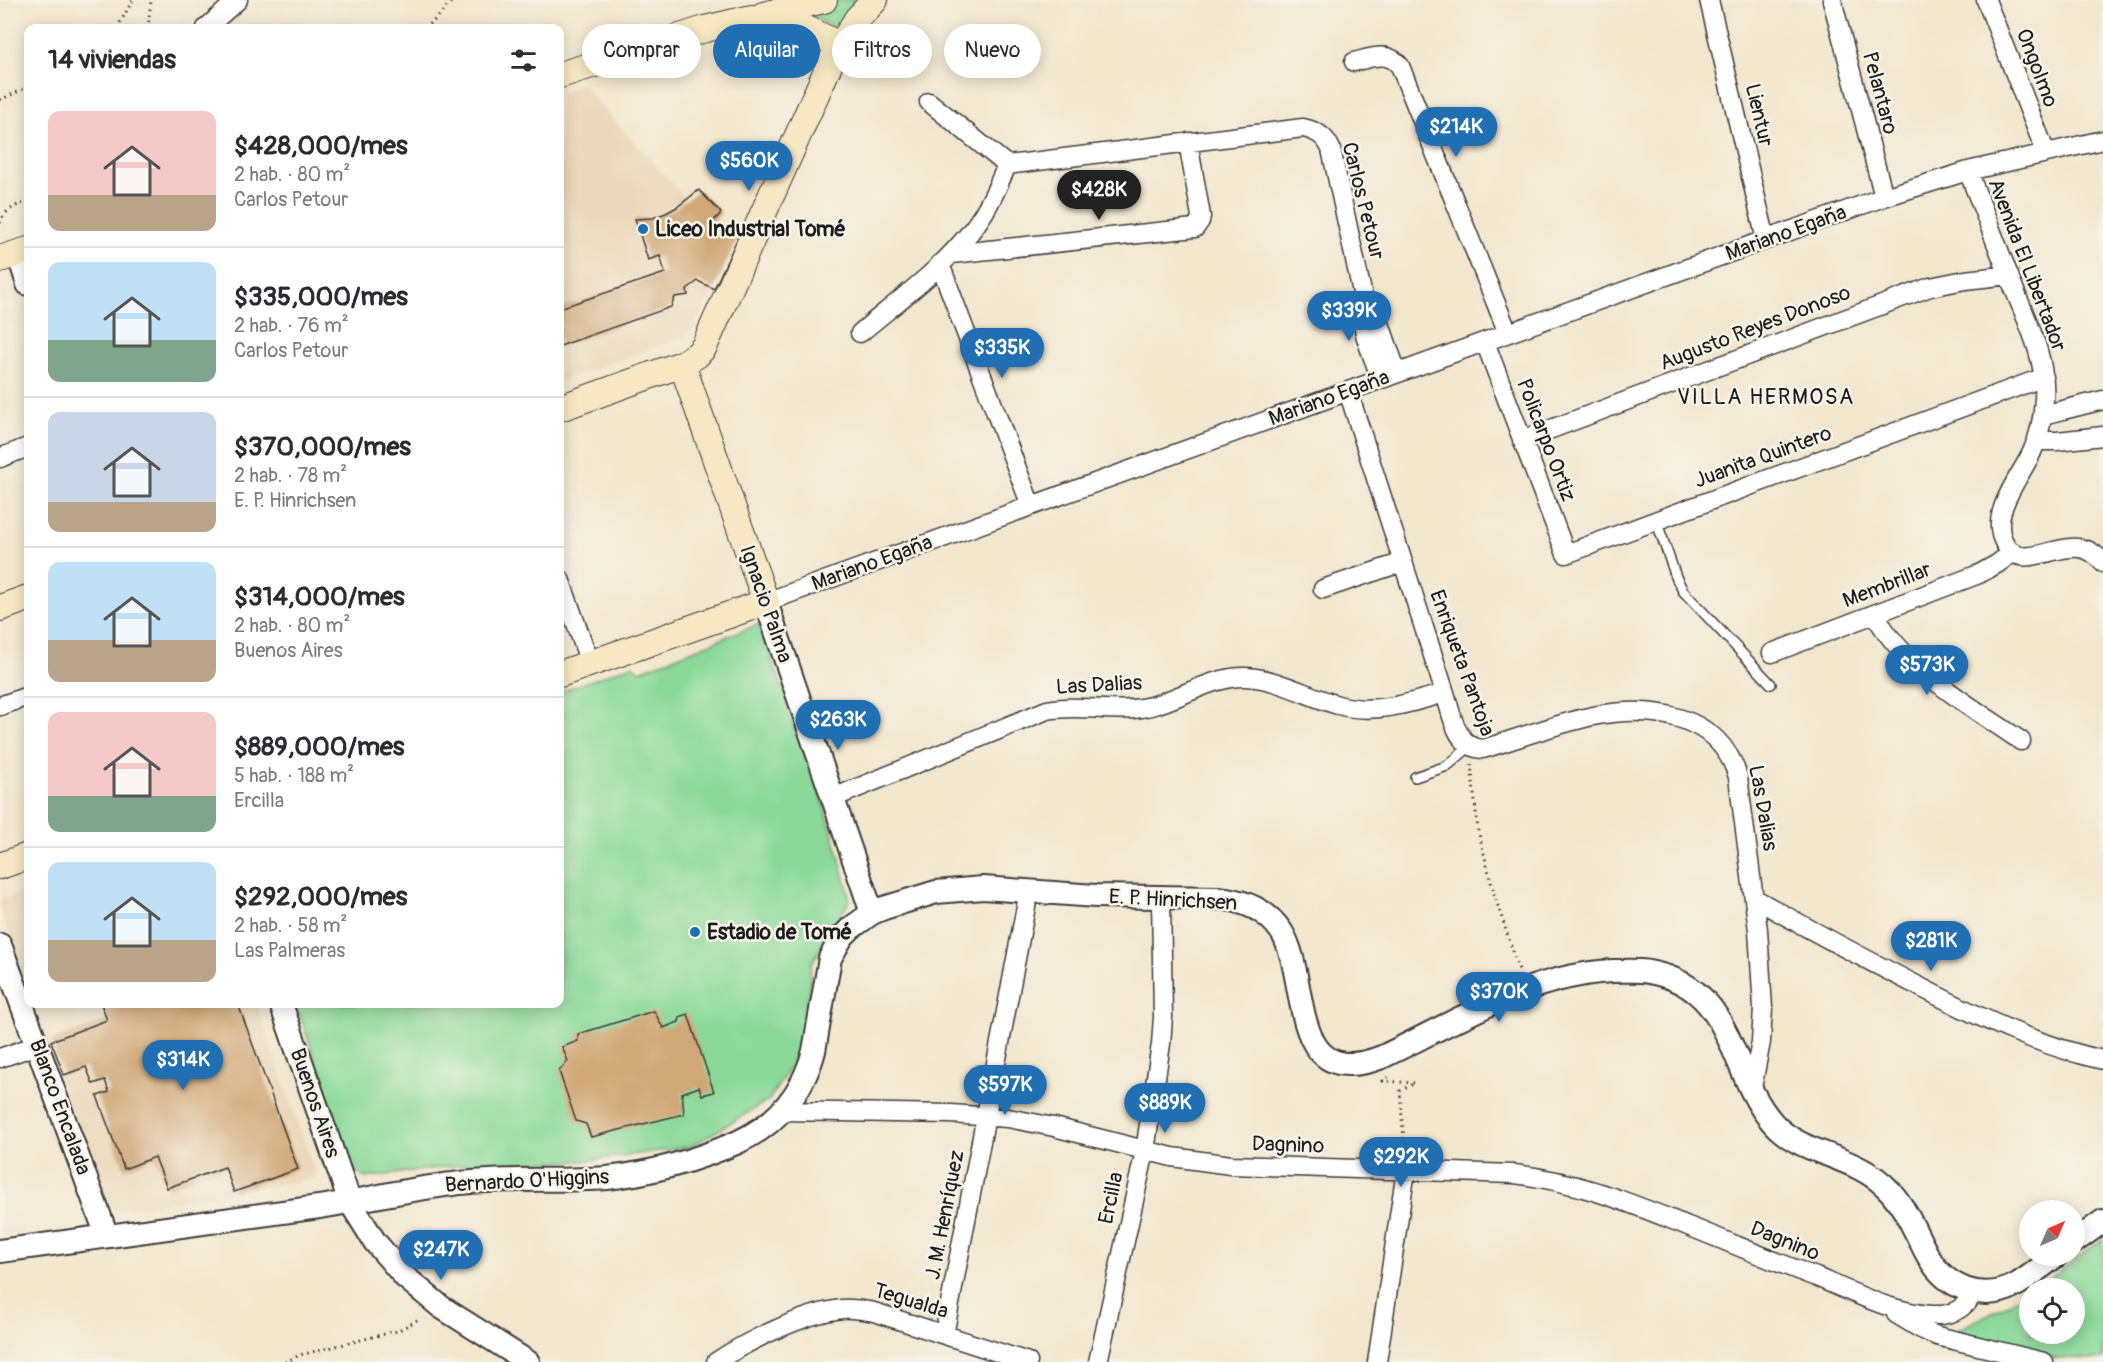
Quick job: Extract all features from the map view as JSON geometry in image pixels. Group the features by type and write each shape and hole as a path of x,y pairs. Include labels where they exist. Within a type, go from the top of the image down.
{"main road":[{"path":"564,74 705,29 824,0"},
{"path":"854,24 874,0"},
{"path":"753,18 791,24 832,41"},
{"path":"564,407 682,364 697,355 708,338 832,59"},
{"name":"Ignacio Palma","path":"682,364 766,602"},
{"path":"0,608 24,599"},
{"name":"Mariano Egaña","path":"564,673 766,602"},
{"path":"0,866 24,857"}],"street":[{"path":"211,24 238,0"},
{"name":"Lientur","path":"1709,0 1766,240"},
{"name":"Pelantaro","path":"1832,0 1884,197"},
{"name":"Ongolmo","path":"1986,0 2046,153"},
{"path":"1354,62 1387,56 1394,59 1400,66 1508,333"},
{"path":"860,333 945,259 975,225 987,207 1007,165 929,102"},
{"name":"Carlos Petour","path":"1007,165 1303,128 1320,134 1331,149 1365,306 1362,314 1363,326 1389,376"},
{"name":"Mariano Egaña","path":"766,602 1884,197 1968,171 2103,140"},
{"path":"945,259 1195,228 1201,216 1188,142"},
{"name":"Avenida El Libertador","path":"1968,171 2036,345 2044,377 2043,415 2037,441 2003,508 2001,534 2006,546 2013,552"},
{"path":"16,254 24,274"},
{"path":"945,259 1031,506"},
{"name":"Augusto Reyes Donoso","path":"1522,440 1930,287 2009,275"},
{"name":"Policarpo Ortiz","path":"1485,342 1566,554"},
{"name":"Juanita Quintero","path":"1566,554 2044,377"},
{"name":"Enriqueta Pantoja","path":"1348,391 1445,693 1459,734 1469,747"},
{"path":"2043,415 2103,400"},
{"path":"2037,441 2103,436"},
{"path":"0,458 24,449"},
{"path":"2086,550 2103,541"},
{"path":"2013,552 2036,557 2070,547 2086,550 2103,563"},
{"name":"Membrillar","path":"1773,653 1979,574 2013,552"},
{"path":"1323,589 1403,562"},
{"path":"564,590 590,663"},
{"name":"Ignacio Palma","path":"766,602 872,913"},
{"path":"1875,614 1889,638 1902,652 1953,693 2021,741"},
{"name":"Las Dalias","path":"833,798 1047,710 1076,706 1110,710 1149,707 1230,678 1259,679 1338,705 1366,709 1402,705 1445,693"},
{"path":"0,706 24,697"},
{"name":"Las Dalias","path":"1469,747 1484,750 1572,722 1612,713 1658,714 1694,724 1727,750 1735,768 1761,963 1763,1008 1761,1042 1752,1088"},
{"name":"E. P. Hinrichsen","path":"872,913 923,896 959,889 1006,888 1096,896 1229,899 1253,906 1273,921 1281,931 1291,955 1300,1002 1310,1036 1319,1051 1336,1062 1354,1064 1382,1057 1526,989 1553,979 1606,971 1647,971 1678,981 1701,997 1718,1017 1765,1113 1794,1140 1858,1166 1879,1180 1901,1206 1929,1258 1941,1275 1957,1286 1974,1293"},
{"name":"J. M. Henríquez","path":"944,1335 1029,891"},
{"name":"Ercilla","path":"1098,1362 1145,1150 1163,1017 1161,898"},
{"path":"1754,898 1866,960 1990,1022 2049,1046 2103,1060"},
{"name":"Bernardo O'Higgins","path":"0,1251 350,1202 470,1182 513,1179 578,1179 637,1173 686,1161 740,1141 762,1128 783,1111 799,1089 810,1064 820,1022 830,958 842,937 872,913"},
{"name":"Blanco Encalada","path":"0,945 107,1236"},
{"name":"Buenos Aires","path":"282,1008 350,1202 362,1222 405,1277 441,1306 528,1362"},
{"path":"0,1058 37,1045"},
{"name":"Dagnino","path":"783,1111 986,1116 1054,1127 1145,1150 1231,1165 1514,1174 1566,1182 1594,1190 1648,1209 1882,1304 1909,1312 1946,1315 1961,1308 1974,1293"},
{"path":"1377,1362 1406,1170"},
{"path":"2085,1234 2103,1221"},
{"path":"1974,1293 1994,1292 2013,1286 2042,1266"},
{"name":"Dagnino","path":"1882,1304 1907,1322 1937,1336 2044,1362"},
{"name":"Tegualda","path":"716,1362 769,1333 840,1309 874,1312 1028,1362"}],"lane":[{"path":"1656,520 1683,591 1771,684"},
{"path":"1415,777 1447,766 1469,747"}],"path":[{"path":"119,24 133,0"},
{"path":"148,24 151,0"},
{"path":"429,24 453,0"},
{"path":"0,100 24,89"},
{"path":"0,223 4,213 24,203"},
{"name":"Enriqueta Pantoja","path":"1469,747 1478,830 1495,897 1526,989"},
{"path":"1393,1074 1383,1081 1415,1083 1400,1091 1406,1170"},
{"path":"285,1362 300,1355 397,1331 441,1306"}],"shaded area":[{"name":"Liceo Industrial Tomé","path":"582,84 699,214 712,223 739,235 695,326 685,337 564,380 564,91"},
{"path":"24,891 24,980 0,909 0,900"},
{"path":"33,1008 257,1008 317,1178 107,1212"}],"green space":[{"path":"843,0 856,0 839,24 832,24 832,26 800,12"},
{"name":"Estadio de Tomé","path":"759,624 821,795 850,900 811,964 805,1043 769,1100 690,1147 584,1161 459,1165 365,1178 353,1169 297,1008 564,1008 564,690 632,665 640,671"},
{"path":"2103,1239 2103,1359 2057,1358 1956,1331 2019,1298 2019,1344 2085,1344 2085,1278 2050,1278 2067,1266 2085,1266 2085,1252"}],"building":[{"name":"Liceo Industrial Tomé","path":"699,190 721,213 712,223 739,235 714,289 698,281 687,289 688,295 675,297 671,307 564,345 564,307 665,273 660,256 648,260 635,219 653,218 677,207"},
{"path":"102,1008 239,1008 298,1169 234,1192 225,1167 167,1188 155,1157 124,1169 97,1096 109,1092 105,1080 93,1084 86,1067 64,1075 51,1041 107,1020"},
{"path":"654,1011 663,1028 679,1022 680,1017 688,1014 714,1092 702,1095 699,1087 682,1093 684,1114 591,1137 586,1124 576,1121 559,1071 568,1061 562,1047 578,1041 578,1034"}],"place":[{"name":"Liceo Industrial Tomé","path":"643,229"},
{"name":"Estadio de Tomé","path":"695,932"}],"district":[{"name":"VILLA HERMOSA","path":"1766,397"}]}
